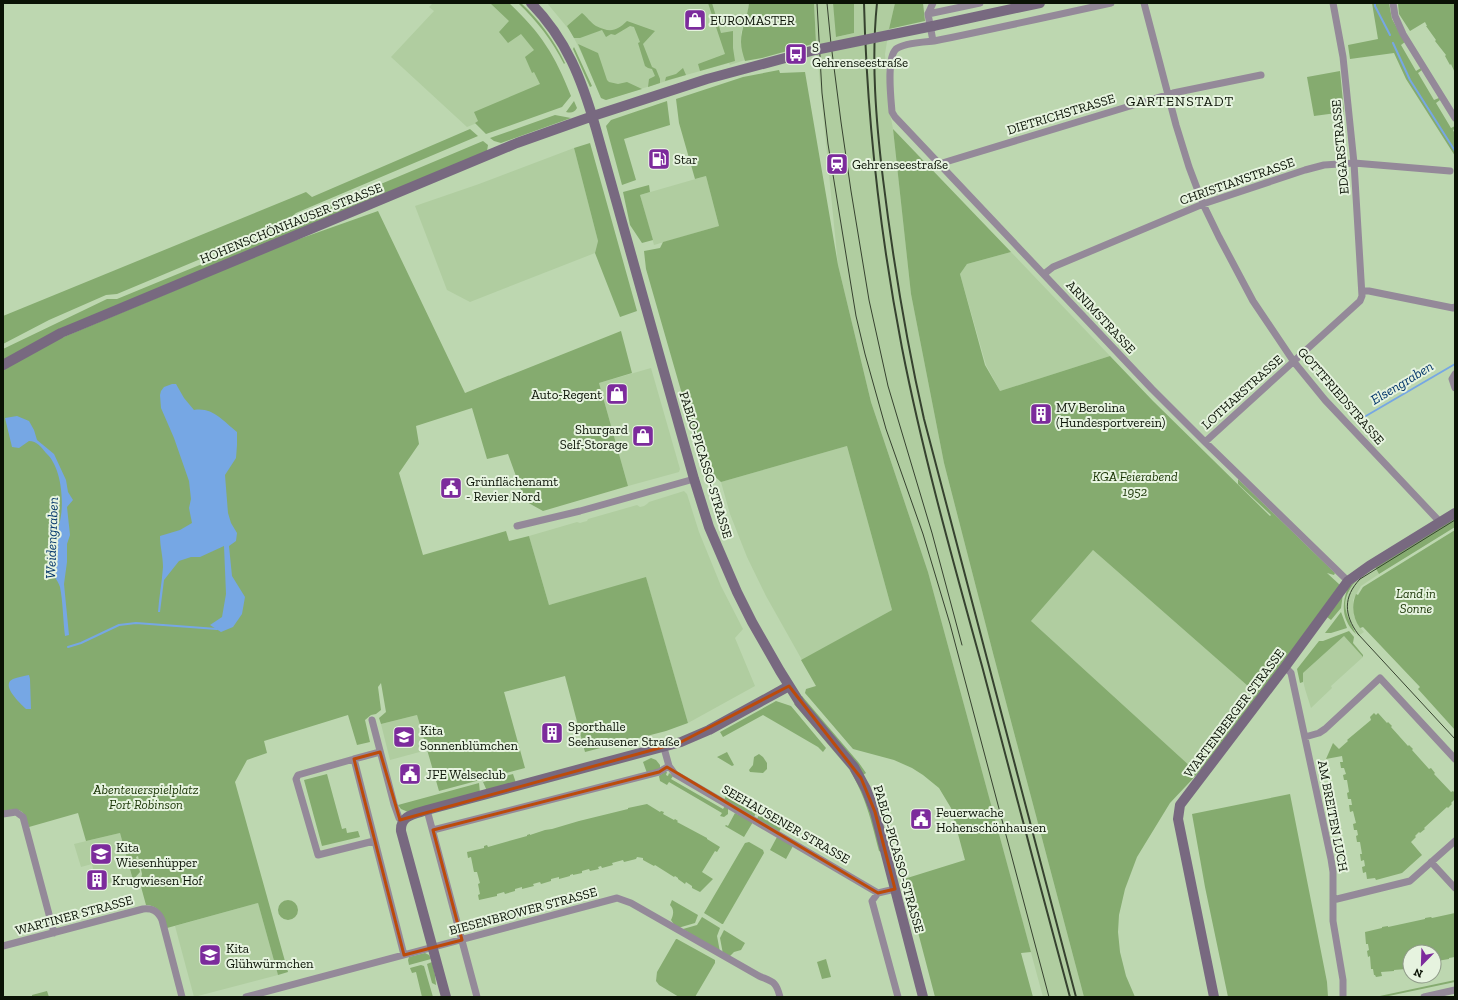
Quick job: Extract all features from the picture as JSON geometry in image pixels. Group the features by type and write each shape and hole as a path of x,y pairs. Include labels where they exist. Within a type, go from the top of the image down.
{"street":[{"name":"PABLO-PICASSO-STRASSE","path":"531,3 550,24 564,47 585,93 593,116 694,479 709,527 737,592 752,622 789,686 800,703 861,778 875,812 923,997"},
{"path":"933,3 928,14 933,41 1111,3"},
{"path":"928,14 980,3"},
{"path":"593,116 707,80 815,50 1040,3"},
{"name":"GOTTFRIEDSTRASSE","path":"1144,3 1183,148 1203,204 1243,283 1270,328 1294,362 1347,425 1440,522"},
{"name":"EDGARSTRASSE","path":"1332,3 1343,57 1354,163 1363,291"},
{"path":"1393,3 1395,16 1403,34 1455,118"},
{"name":"ARNIMSTRASSE","path":"933,41 900,46 895,50 891,62 890,76 892,112 895,117 1152,389 1348,581"},
{"name":"DIETRICHSTRASSE","path":"939,164 1168,94 1261,75"},
{"name":"HOHENSCHÖNHAUSER STRASSE","path":"3,365 56,336 85,323 503,149 593,116"},
{"name":"CHRISTIANSTRASSE","path":"1044,274 1053,267 1203,204 1324,165 1354,163 1450,172"},
{"path":"1363,291 1453,308 1455,307"},
{"name":"LOTHARSTRASSE","path":"1205,442 1360,301 1363,291"},
{"path":"1455,374 1452,379 1455,388"},
{"path":"517,526 580,511 694,479"},
{"name":"WARTENBERGER STRASSE","path":"1214,997 1178,819 1180,805 1285,668 1348,581 1369,566 1455,513"},
{"name":"AM BREITEN LUCH","path":"1285,668 1291,673 1331,859 1333,921 1343,980 1343,997"},
{"path":"1305,737 1319,733 1325,729 1380,678 1455,758"},
{"path":"446,997 401,831 403,820 410,815 427,810 664,748 695,737 789,686"},
{"path":"372,720 394,804 399,818 403,820"},
{"path":"432,830 660,772 669,766 664,748"},
{"path":"374,841 318,855 296,779 298,775 380,752"},
{"path":"354,759 404,955"},
{"name":"SEEHAUSENER STRASSE","path":"669,766 675,774 878,893"},
{"path":"427,810 477,997"},
{"path":"3,814 16,812 23,817 54,933"},
{"path":"1333,900 1410,881 1455,841"},
{"path":"1431,862 1455,888"},
{"path":"894,889 878,893 872,901 898,997"},
{"name":"BIESENBROWER STRASSE","path":"246,997 617,898 631,903 759,976 773,981 777,986 780,997"},
{"name":"WARTINER STRASSE","path":"3,946 142,909 154,910 159,914 162,920 182,997"},
{"path":"1424,997 1455,990"}],"highlighted area":[{"path":"789,686 861,778 875,812 895,889 878,893 667,767 659,772 433,830 462,940 404,955 354,759 380,752 400,820 681,742"}],"shaded area":[{"path":"433,3 505,3 548,62 544,86 494,116 467,127 391,57 434,11 429,7"},
{"path":"547,3 749,3 741,33 741,43 745,60 686,75 605,100 601,98 571,32"},
{"path":"814,3 833,3 837,37 854,33 854,3 895,3 885,54 889,107 893,129 911,294 944,463 1084,997 1043,997 928,572 871,402 838,265 816,43"},
{"path":"574,148 598,241 595,253 470,302 447,290 415,206 479,184"},
{"path":"706,176 719,226 654,245 640,195"},
{"path":"1011,252 1110,356 1000,391 986,365 960,274 967,264"},
{"path":"651,368 680,469 679,472 628,486 599,383"},
{"path":"847,446 892,610 802,660 766,596 747,557 730,514 721,482"},
{"path":"684,491 687,494 699,532 721,586 743,629 735,638 755,686 688,723 646,578 549,605 529,536 577,522 580,523 587,521 588,519 637,505 640,507 644,506 649,502"},
{"path":"1093,550 1257,694 1191,767 1031,621"},
{"path":"1375,567 1379,574 1361,586 1353,600 1354,616 1364,632 1358,636 1348,620 1346,600 1356,581"},
{"path":"1344,636 1363,657 1331,686 1332,688 1311,708 1302,676 1303,673"},
{"name":"Kita Sonnenblümchen","path":"417,715 427,750 390,760 381,724"},
{"name":"Kita Wiesenhüpper","path":"120,833 132,877 97,886 92,864 81,867 74,844"},
{"name":"Kita Glühwürmchen","path":"258,903 278,975 194,997 175,926"}],"green space":[{"path":"490,3 509,3 530,24 553,56 571,96 562,107 486,134 475,123 478,121 474,112 540,84 534,72 532,73 525,57 534,50 521,34 508,43 499,32 509,21"},
{"path":"518,3 521,3 528,10 546,31 561,55 565,63 564,64 544,31"},
{"path":"708,3 712,3 721,33 733,31 735,61 700,71 698,64 725,54"},
{"path":"749,3 814,3 816,43 762,58 745,61 741,47 741,37"},
{"path":"833,3 854,3 854,33 836,37"},
{"path":"895,3 923,3 925,21 889,29"},
{"path":"1372,3 1389,3 1392,19 1405,42 1401,45 1416,71 1421,68 1422,70 1418,73 1434,100 1439,98 1440,100 1436,103 1451,128 1455,126 1455,129 1453,130 1455,134 1455,156 1406,79 1394,53 1350,59 1348,45 1378,39"},
{"path":"1398,3 1455,3 1455,73 1445,56 1446,55 1435,41 1436,40 1426,26 1425,22 1410,31 1399,14"},
{"path":"582,13 594,25 605,30 616,29 627,21 655,31 643,44 652,67 656,69 660,83 648,87 649,79 655,76 652,69 645,66 638,43 640,42 634,27 630,26 615,35 611,34 606,37 602,30 580,38 574,38 567,26"},
{"path":"578,44 598,53 609,82 618,84 627,82 642,89 606,100 601,98"},
{"path":"574,47 592,86 590,87 573,49"},
{"path":"683,68 686,75 665,81 666,77 676,74"},
{"path":"779,70 780,73 805,72 838,265 871,402 928,572 1031,952 1021,953 1033,997 935,997 904,879 965,860 951,808 939,788 912,768 894,760 853,749 805,693 806,689 816,686 801,660 892,610 847,446 721,482 710,472 699,436 690,422 646,269 644,251 660,248 663,242 719,226 706,176 695,179 679,123 676,99 743,77"},
{"path":"1340,71 1344,112 1314,116 1307,77"},
{"path":"574,101 577,108 576,110 566,112"},
{"path":"667,101 670,125 624,139 636,180 622,185 606,126 611,120"},
{"path":"555,115 571,118 501,143 490,138"},
{"path":"470,129 478,136 296,213 284,224 117,294 106,295 49,320 3,344 3,316 306,192 312,197"},
{"name":"KGA Feierabend 1952","path":"893,129 1011,252 967,264 960,274 985,365 1000,391 1110,356 1153,401 1270,516 1271,515 1238,484 1238,479 1335,573 1334,575 1327,573 1340,585 1315,622 1202,769 1170,803 1137,857 1125,889 1119,915 1118,932 1120,952 1126,976 1135,997 1084,997 944,463 911,294","holes":["1093,550 1257,694 1191,767 1031,621"]},
{"path":"483,141 488,145 487,151 3,360 3,349 107,299 117,299 287,229 300,218"},
{"path":"590,143 637,311 620,317 595,253 598,241 574,148"},
{"path":"649,185 650,192 640,195 653,240 642,243 630,225 623,192"},
{"name":"Abenteuerspielplatz Fort Robinson","path":"378,211 465,393 621,331 632,373 599,383 628,486 543,511 525,501 508,454 487,459 472,408 416,426 419,444 399,473 423,555 506,531 509,541 529,536 549,605 646,577 688,723 666,731 585,752 565,676 504,692 525,768 439,791 417,715 381,724 379,718 386,712 381,683 378,687 381,710 365,720 370,742 357,745 348,715 264,741 267,753 247,760 235,782 288,972 278,975 258,903 167,928 160,912 155,907 146,905 140,883 142,874 138,856 136,857 140,872 133,880 120,833 86,841 78,813 29,827 21,811 14,809 4,811 3,369 47,344 285,244"},
{"path":"1455,517 1455,527 1379,574 1375,567"},
{"name":"Land in Sonne","path":"1455,530 1455,730 1418,689 1420,687 1363,627 1360,628 1354,616 1353,607 1356,594 1358,595 1363,587"},
{"path":"1356,581 1350,588 1345,602 1349,620 1356,634 1348,624 1344,614 1344,602 1346,589"},
{"path":"1343,594 1341,608 1331,620 1327,617"},
{"path":"1341,612 1347,628 1331,633 1325,633"},
{"path":"1349,631 1354,637 1353,643 1363,657 1344,636 1303,673 1303,682 1300,683 1297,669 1319,641 1323,641"},
{"path":"802,696 866,773 863,775 800,697"},
{"path":"776,701 791,706 826,748 823,752 818,747 763,715 723,737 720,732"},
{"path":"795,703 854,775 868,802 881,852 879,851 864,799 855,779 849,769 794,704"},
{"path":"1374,713 1376,715 1378,713 1387,723 1388,722 1429,769 1431,768 1435,773 1434,774 1451,792 1453,791 1455,793 1455,799 1451,803 1452,804 1424,828 1425,829 1420,833 1419,832 1411,842 1422,855 1402,873 1376,880 1375,878 1367,879 1366,872 1363,873 1362,867 1365,866 1364,860 1361,861 1360,854 1362,854 1360,842 1357,842 1357,830 1354,830 1353,824 1356,823 1353,811 1350,812 1349,805 1352,805 1351,799 1348,799 1347,793 1349,792 1347,780 1344,780 1343,775 1346,774 1344,768 1341,768 1340,762 1343,762 1342,756 1326,759 1333,743 1339,749 1348,741 1347,740 1371,720 1370,717"},
{"path":"727,752 734,765 732,766 717,757"},
{"path":"759,754 767,763 767,769 763,773 750,772 749,770 753,765 754,757"},
{"path":"651,758 656,760 660,765 660,770 647,773 643,762"},
{"path":"667,772 666,775 668,776 669,773 673,776 671,779 723,809 725,806 728,808 728,814 724,817 720,816 722,813 669,782 667,785 660,781 659,776"},
{"path":"327,774 342,829 346,828 347,833 358,831 360,837 322,846 304,780"},
{"path":"513,774 516,783 487,791 483,782"},
{"path":"479,783 480,793 408,812 401,809 398,805"},
{"path":"1290,794 1327,982 1328,997 1228,997 1205,887 1192,814"},
{"path":"726,796 756,813 754,817 724,800"},
{"path":"647,804 660,812 664,812 663,814 674,820 675,819 678,821 677,822 707,838 720,847 717,852 715,851 702,872 713,879 700,892 692,888 692,886 686,882 685,884 675,876 674,877 655,865 654,866 643,860 643,858 637,857 636,859 624,862 623,860 612,863 613,865 602,868 601,866 598,867 599,869 590,871 589,869 582,871 582,873 573,874 559,879 559,877 551,879 551,881 541,884 540,882 533,884 534,886 522,889 522,887 515,889 515,891 505,894 504,892 497,894 497,896 479,900 478,895 480,894 478,884 480,883 477,872 474,872 471,857 468,858 467,852 484,848 484,846 487,845 488,847 530,834"},
{"path":"735,813 753,822 744,837 725,826 728,826"},
{"path":"759,815 781,828 779,832 757,819"},
{"path":"777,837 793,846 786,859 770,850"},
{"path":"749,842 763,850 764,853 722,924 704,913 745,843"},
{"path":"288,900 295,903 298,910 295,917 288,920 281,917 278,910 281,903"},
{"path":"672,900 698,915 695,923 678,928 675,926 671,920 673,916 670,905"},
{"path":"1455,913 1455,957 1442,960 1442,944 1402,944 1402,969 1381,972 1382,976 1376,977 1373,969 1371,969 1370,956 1368,957 1367,951 1369,950 1368,944 1366,944 1365,932 1425,918"},
{"path":"702,917 720,928 717,936 720,952 683,929 697,925"},
{"path":"724,930 745,943 741,950 734,952 729,957 723,954 720,938"},
{"path":"676,939 715,960 715,963 695,997 679,997 659,985 656,981 657,972"},
{"path":"425,953 429,955 431,959 409,965 409,957"},
{"path":"826,959 831,977 822,979 817,962"},
{"path":"432,962 436,985 432,983 427,964"},
{"path":"421,965 424,966 433,997 422,997 416,972 412,973 410,968"},
{"path":"1455,980 1455,982 1384,997 1375,997 1442,984"},
{"path":"47,991 49,997 32,997 32,995"}],"water":[{"path":"176,384 184,398 194,410 212,413 222,419 237,432 236,458 225,475 228,513 231,523 237,533 236,541 229,546 232,576 245,597 242,614 233,627 221,632 210,625 222,617 226,594 224,546 200,557 191,557 179,561 164,580 160,612 158,612 163,567 160,536 180,530 192,523 189,508 191,499 189,481 174,438 161,408 161,391 164,387"},
{"path":"17,416 29,421 37,440 54,454 66,480 68,492 73,500 67,507 70,535 67,544 67,562 64,584 69,635 65,636 60,587 48,563 49,548 61,517 62,497 59,477 56,467 51,459 37,443 29,441 19,448 12,447 5,418"},
{"path":"29,675 31,709 26,709 12,694 9,685 13,679"}],"waterway":[{"name":"Elsengraben","path":"1375,3 1375,6 1390,35"},
{"name":"Elsengraben","path":"1393,43 1410,80 1455,151"},
{"name":"Elsengraben","path":"1359,420 1455,364"},
{"path":"68,647 81,643 119,625 136,623 217,629"}],"tram line":[{"path":"817,3 822,93 828,144 856,316 886,429 923,534 950,624 1049,997"},
{"path":"827,3 841,122 869,300 888,386 932,533 962,645"},
{"path":"1455,520 1360,579 1354,586 1348,599 1347,606 1350,620 1358,634 1455,739"}],"railway":[{"path":"864,3 868,90 881,219 894,305 910,388 939,508 1070,997"},
{"path":"877,3 874,69 878,135 891,240 911,360 924,419 1076,997"}],"place":[{"name":"EUROMASTER","path":"695,20"},
{"name":"S Gehrenseestraße","path":"796,54"},
{"name":"Star","path":"659,159"},
{"name":"Gehrenseestraße","path":"837,164"},
{"name":"Auto-Regent","path":"617,394"},
{"name":"MV Berolina (Hundesportverein)","path":"1041,414"},
{"name":"Shurgard Self-Storage","path":"643,436"},
{"name":"Grünflächenamt - Revier Nord","path":"451,488"},
{"name":"Sporthalle Seehausener Straße","path":"552,733"},
{"name":"Kita Sonnenblümchen","path":"404,737"},
{"name":"JFE Welseclub","path":"410,774"},
{"name":"Feuerwache Hohenschönhausen","path":"921,819"},
{"name":"Kita Wiesenhüpper","path":"101,854"},
{"name":"Krugwiesen Hof","path":"97,880"},
{"name":"Kita Glühwürmchen","path":"210,955"}],"district":[{"name":"GARTENSTADT","path":"1180,101"}],"water label":[{"name":"Weidengraben","path":"52,538"}]}
